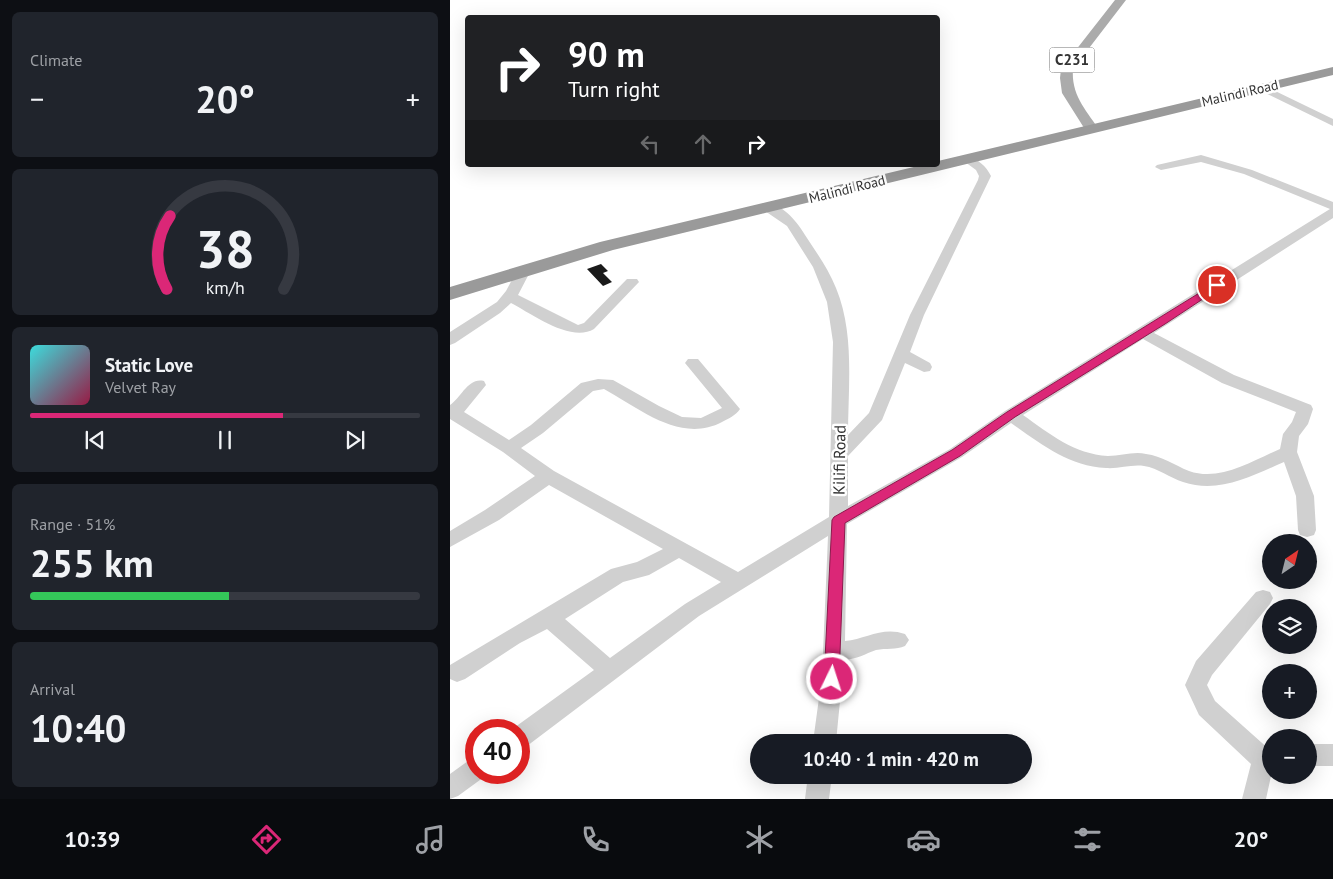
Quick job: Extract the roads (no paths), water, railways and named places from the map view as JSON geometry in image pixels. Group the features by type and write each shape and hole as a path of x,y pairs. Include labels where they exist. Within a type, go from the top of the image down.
{"highway":[{"name":"Malindi Road","path":"450,294 524,270 636,239 769,208 788,212 967,159 1333,71"}],"main road":[{"name":"C231","path":"1091,128 1066,90 1065,79 1067,70 1120,0"}],"street":[{"path":"1263,88 1333,124"},
{"path":"1161,167 1201,158 1248,172 1333,206"},
{"path":"839,455 876,416 917,316 984,180 985,176 981,168 967,159"},
{"name":"Kilifi Road","path":"788,212 828,281 839,317 841,342 839,520 834,652 826,734"},
{"path":"530,730 692,610 839,520 956,453 1011,415 1333,212"},
{"path":"453,335 494,312 510,297 524,270"},
{"path":"510,297 566,326 583,330 632,282"},
{"path":"1143,333 1228,379 1305,409 1300,424 1291,434 1288,453 1292,458 1305,496 1307,530"},
{"path":"902,354 924,366"},
{"path":"509,448 588,387 598,384 606,384 656,411 688,424 708,422 732,409 693,362"},
{"path":"478,385 452,412 509,448 548,476 738,582"},
{"path":"1011,415 1044,438 1077,456 1089,460 1107,462 1138,458 1154,461 1190,478 1207,481 1241,473 1288,453"},
{"path":"450,540 492,515 548,476"},
{"path":"457,672 618,575 642,569 680,548"},
{"path":"1262,758 1207,708 1196,685 1204,668 1263,598"},
{"path":"549,618 609,670"},
{"path":"834,652 859,649 875,641 898,640"},
{"path":"1317,755 1333,755"},
{"path":"1254,799 1262,768"},
{"path":"450,788 465,777"},
{"path":"817,799 819,784"}]}
